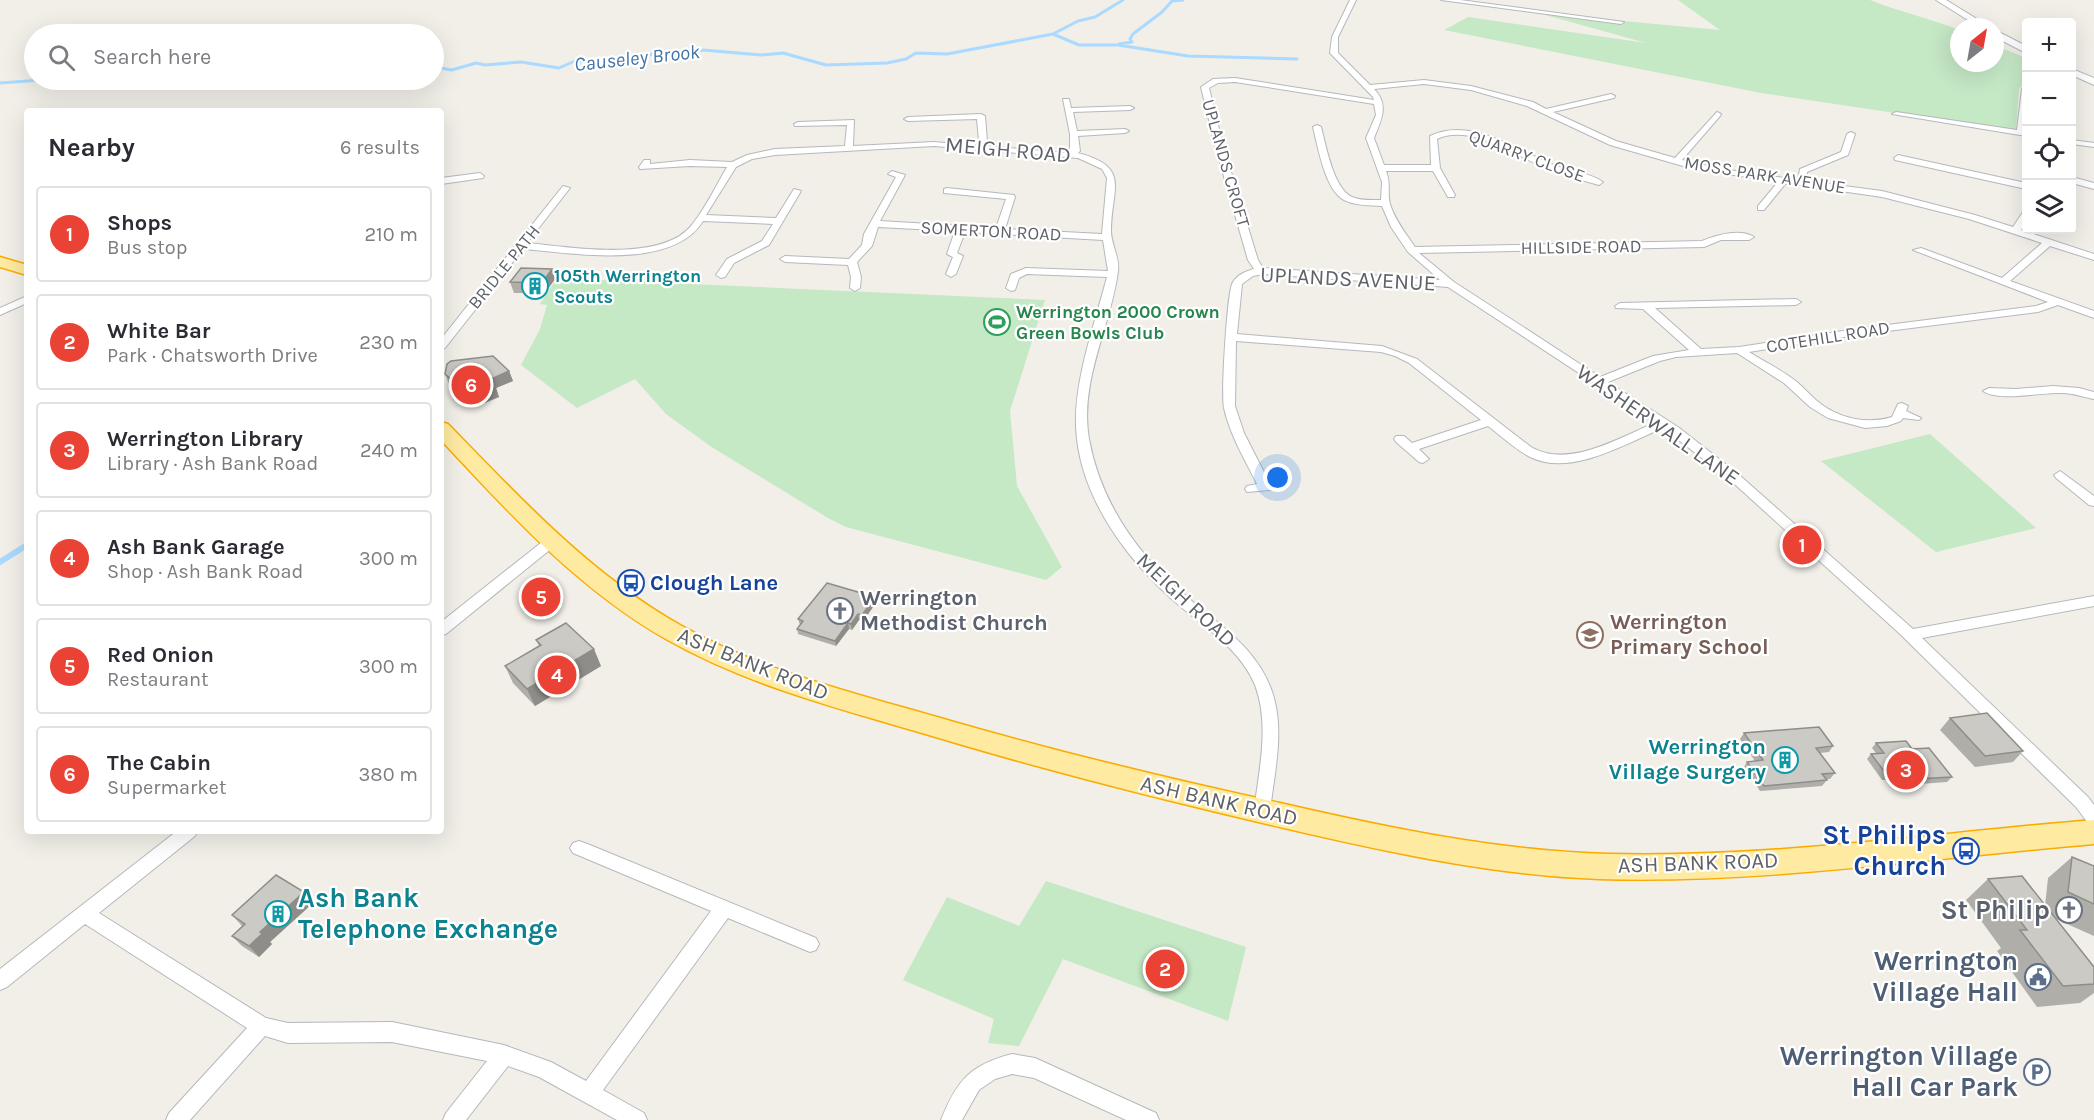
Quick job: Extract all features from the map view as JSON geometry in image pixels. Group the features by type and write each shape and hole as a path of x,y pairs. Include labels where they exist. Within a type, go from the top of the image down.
{"highway":[{"path":"0,262 24,269"},
{"name":"ASH BANK ROAD","path":"444,431 517,508 574,562 618,598 674,632 758,671 813,691 1015,750 1134,781 1345,831 1486,857 1663,868 1775,861 2094,832"}],"street":[{"path":"1353,0 1335,37 1334,53 1377,96 1380,103"},
{"path":"1444,0 1621,22"},
{"path":"1940,0 1970,18"},
{"path":"2004,38 2022,48"},
{"path":"2076,74 2094,82"},
{"name":"UPLANDS CROFT","path":"1261,272 1253,260 1220,149 1205,87 1221,80 1240,80 1380,103"},
{"name":"MOSS PARK AVENUE","path":"1368,87 1424,82 1451,84 1512,98 1546,111 1597,137 1677,161 1722,172 1882,194 2016,230 2094,257"},
{"path":"1546,111 1611,96"},
{"name":"WASHERWALL LANE","path":"1380,103 1380,115 1370,138 1386,182 1385,203 1396,227 1412,250 1450,284 1663,424 1733,476 1911,635 2082,802 2094,818"},
{"path":"1073,155 1076,151 1074,134 1067,106 1130,108"},
{"path":"1677,161 1717,114"},
{"path":"1896,114 2022,134"},
{"path":"908,119 981,116 983,141 977,148"},
{"path":"798,124 850,122 849,149"},
{"path":"1317,127 1331,174 1340,192 1358,201 1385,203"},
{"path":"1074,134 1125,131"},
{"name":"QUARRY CLOSE","path":"1436,168 1433,138 1443,133 1461,132 1482,137 1549,166 1599,182"},
{"path":"1802,182 1803,171 1845,153 1850,136 1838,135"},
{"name":"MEIGH ROAD","path":"733,165 750,157 775,152 934,144 1012,152 1073,155 1095,161 1110,174 1106,237 1114,268 1081,400 1085,457 1095,487 1110,518 1140,561 1181,600 1227,636 1250,662 1263,685 1269,709 1270,737 1262,811"},
{"path":"2076,145 2094,145"},
{"path":"1898,158 1911,158 2022,185"},
{"path":"522,246 623,251 651,250 681,240 691,232 701,218 733,165 690,163 644,167 647,162"},
{"path":"1382,168 1436,168 1451,195"},
{"path":"785,259 852,262 867,246 870,234 902,175 892,174"},
{"path":"444,180 480,176"},
{"path":"1761,208 1784,180"},
{"path":"2076,181 2094,186"},
{"name":"BRIDLE PATH","path":"444,342 566,188"},
{"path":"721,274 729,261 766,243 797,191"},
{"path":"947,191 1011,197 1000,231"},
{"path":"701,218 780,221"},
{"path":"2016,230 2022,220"},
{"name":"SOMERTON ROAD","path":"876,224 1106,237"},
{"path":"951,274 958,256 952,254 961,229"},
{"name":"HILLSIDE ROAD","path":"1412,250 1704,244 1720,237 1749,237"},
{"path":"2004,280 2049,242"},
{"path":"1918,250 2094,315"},
{"path":"852,262 856,277 855,288"},
{"path":"1011,288 1015,276 1026,271 1113,274"},
{"name":"UPLANDS AVENUE","path":"1232,337 1237,284 1245,276 1261,272 1278,271 1450,284"},
{"path":"0,312 24,300"},
{"name":"COTEHILL ROAD","path":"1598,382 1657,358 1699,352 1739,350 1856,332 2038,309 2060,301"},
{"path":"1620,306 1796,302"},
{"path":"1646,306 1699,352"},
{"path":"1265,487 1238,433 1229,406 1232,337 1391,351 1413,361 1533,453 1546,458 1563,460 1581,457 1663,424"},
{"path":"1739,350 1793,384 1815,406 1833,416 1860,423 1879,424 1897,419 1900,410 1915,418"},
{"path":"1989,392 2005,395 2055,388 2094,396"},
{"path":"1411,448 1490,421"},
{"path":"1400,439 1424,459"},
{"path":"2060,475 2094,502"},
{"path":"1251,489 1279,485"},
{"path":"444,628 552,541"},
{"path":"1911,635 2094,602"},
{"path":"0,981 185,834"},
{"path":"579,848 723,910 810,944"},
{"path":"589,1092 723,910"},
{"path":"86,914 262,1026 288,1033 392,1032 504,1055 544,1069 637,1120"},
{"path":"176,1120 262,1026"},
{"path":"453,1120 504,1055"},
{"path":"951,1120 972,1083 990,1070 1012,1064 1035,1068 1149,1120"}],"green space":[{"path":"1678,0 1870,0 1937,22 1950,27 1950,72 2004,72 2004,49 2022,56 2022,86 2019,89 2016,131 1761,93 1444,30 1468,17 1646,43 1542,14 1622,24 1623,21 1720,30"},
{"path":"557,278 1045,300 1010,411 1017,486 1062,567 1046,580 846,527 710,446 666,414 635,379 577,408 521,365 540,329 547,305 540,304"},
{"path":"1930,434 2036,528 1936,552 1821,461"},
{"path":"1046,881 1246,947 1228,1021 1063,959 1019,1046 988,1043 994,1019 903,980 947,897 1019,926"}],"building":[{"path":"521,268 552,269 542,283 510,282"},
{"path":"493,356 509,371 489,380 495,387 471,397 445,374 447,364 451,361"},
{"name":"Werrington Methodist Church","path":"827,583 875,597 862,615 858,614 851,624 848,623 835,641 797,629 803,621 798,619"},
{"path":"566,623 594,649 527,689 505,666 541,645 536,640"},
{"path":"1987,713 2023,751 1985,756 1950,718"},
{"name":"Werrington Village Surgery","path":"1819,727 1833,746 1816,748 1835,773 1822,774 1827,780 1764,786 1747,762 1763,760 1744,733"},
{"path":"1906,741 1912,749 1929,748 1952,777 1897,780 1892,774 1887,775 1871,754 1884,753 1876,743"},
{"path":"2072,857 2094,866 2094,904 2068,892"},
{"path":"276,875 304,892 260,932 262,934 249,946 232,936 245,924 232,915"},
{"path":"2022,876 2094,967 2094,984 2063,986 2020,930 2027,930 1988,879"}],"waterway":[{"path":"1053,34 1078,21 1095,17 1123,0"},
{"path":"1119,44 1132,42 1130,39 1133,34 1162,12 1172,1 1183,0"},
{"name":"Causeley Brook","path":"444,69 452,70 476,63 485,65 521,62 559,68 575,61 610,64 657,53 675,54 703,50 761,55 783,53 826,65 887,63 906,59 916,53 947,54 1053,34"},
{"path":"1053,34 1079,45 1118,45 1188,56 1297,59"},
{"name":"Causeley Brook","path":"0,83 24,81"},
{"path":"0,562 24,547"}],"place":[{"name":"105th Werrington Scouts","path":"535,286"},
{"name":"Werrington 2000 Crown Green Bowls Club","path":"997,322"},
{"name":"The Cabin","path":"471,385"},
{"name":"Shops","path":"1802,545"},
{"name":"Clough Lane","path":"631,583"},
{"name":"Red Onion","path":"541,597"},
{"name":"Werrington Methodist Church","path":"840,611"},
{"name":"Werrington Primary School","path":"1590,635"},
{"name":"Ash Bank Garage","path":"557,675"},
{"name":"Werrington Village Surgery","path":"1785,760"},
{"name":"Werrington Library","path":"1906,770"},
{"name":"St Philips Church","path":"1966,851"},
{"name":"St Philip","path":"2069,910"},
{"name":"Ash Bank Telephone Exchange","path":"278,914"},
{"name":"White Bar","path":"1165,969"},
{"name":"Werrington Village Hall","path":"2038,977"},
{"name":"Werrington Village Hall Car Park","path":"2037,1072"}]}
